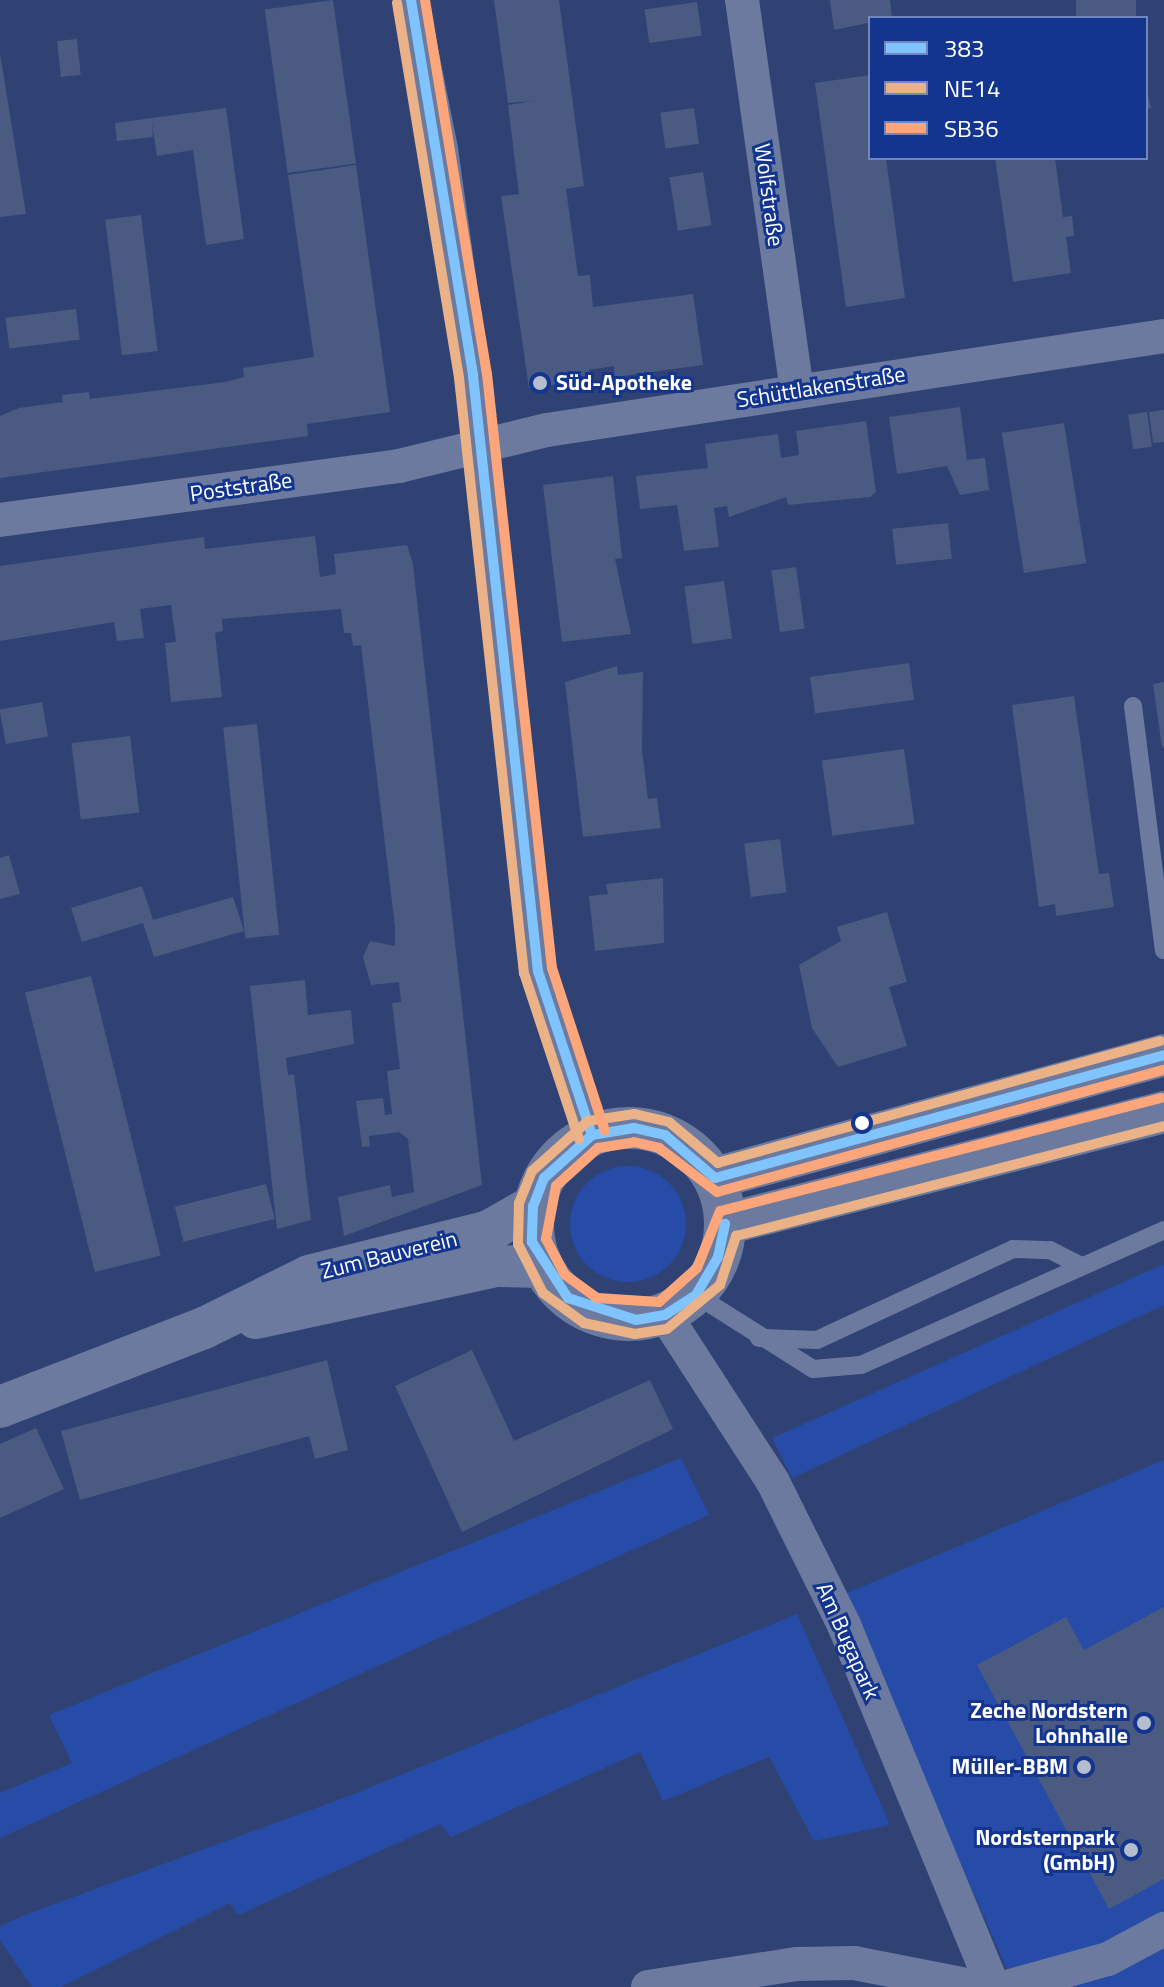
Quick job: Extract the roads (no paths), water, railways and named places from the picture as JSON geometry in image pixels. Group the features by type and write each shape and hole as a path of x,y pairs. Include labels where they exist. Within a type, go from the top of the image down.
{"street":[{"path":"411,0 441,149 480,446 538,971 592,1135"},
{"name":"Wolfstraße","path":"742,0 797,390"},
{"name":"Schüttlakenstraße","path":"480,446 797,390 1164,336"},
{"name":"Poststraße","path":"0,520 399,466 480,446"},
{"path":"715,1178 1164,1055"},
{"path":"725,1224 1164,1112"},
{"path":"634,1128 665,1135 715,1178 725,1224 718,1257 681,1305 636,1320 591,1311 568,1298 542,1267 530,1228 533,1206 560,1157 592,1135 634,1128"},
{"name":"Zum Bauverein","path":"0,1407 204,1328 319,1272 489,1231 533,1206"},
{"name":"Zum Bauverein","path":"204,1328 497,1266 542,1267"},
{"name":"Am Bugapark","path":"681,1305 837,1611 993,1987"},
{"path":"1007,1987 1108,1959 1164,1929"},
{"path":"648,1987 797,1964 854,1963 977,1987"}],"lane":[{"path":"1133,706 1164,950"},
{"path":"681,1305 756,1338 813,1369 861,1365 1164,1230"},
{"path":"756,1338 817,1340 1013,1249 1050,1250 1080,1265"}],"place":[{"name":"Süd-Apotheke","path":"540,383"},
{"name":"Zeche Nordstern Lohnhalle","path":"1144,1723"},
{"name":"Müller-BBM","path":"1084,1767"},
{"name":"Nordsternpark (GmbH)","path":"1131,1850"}]}
